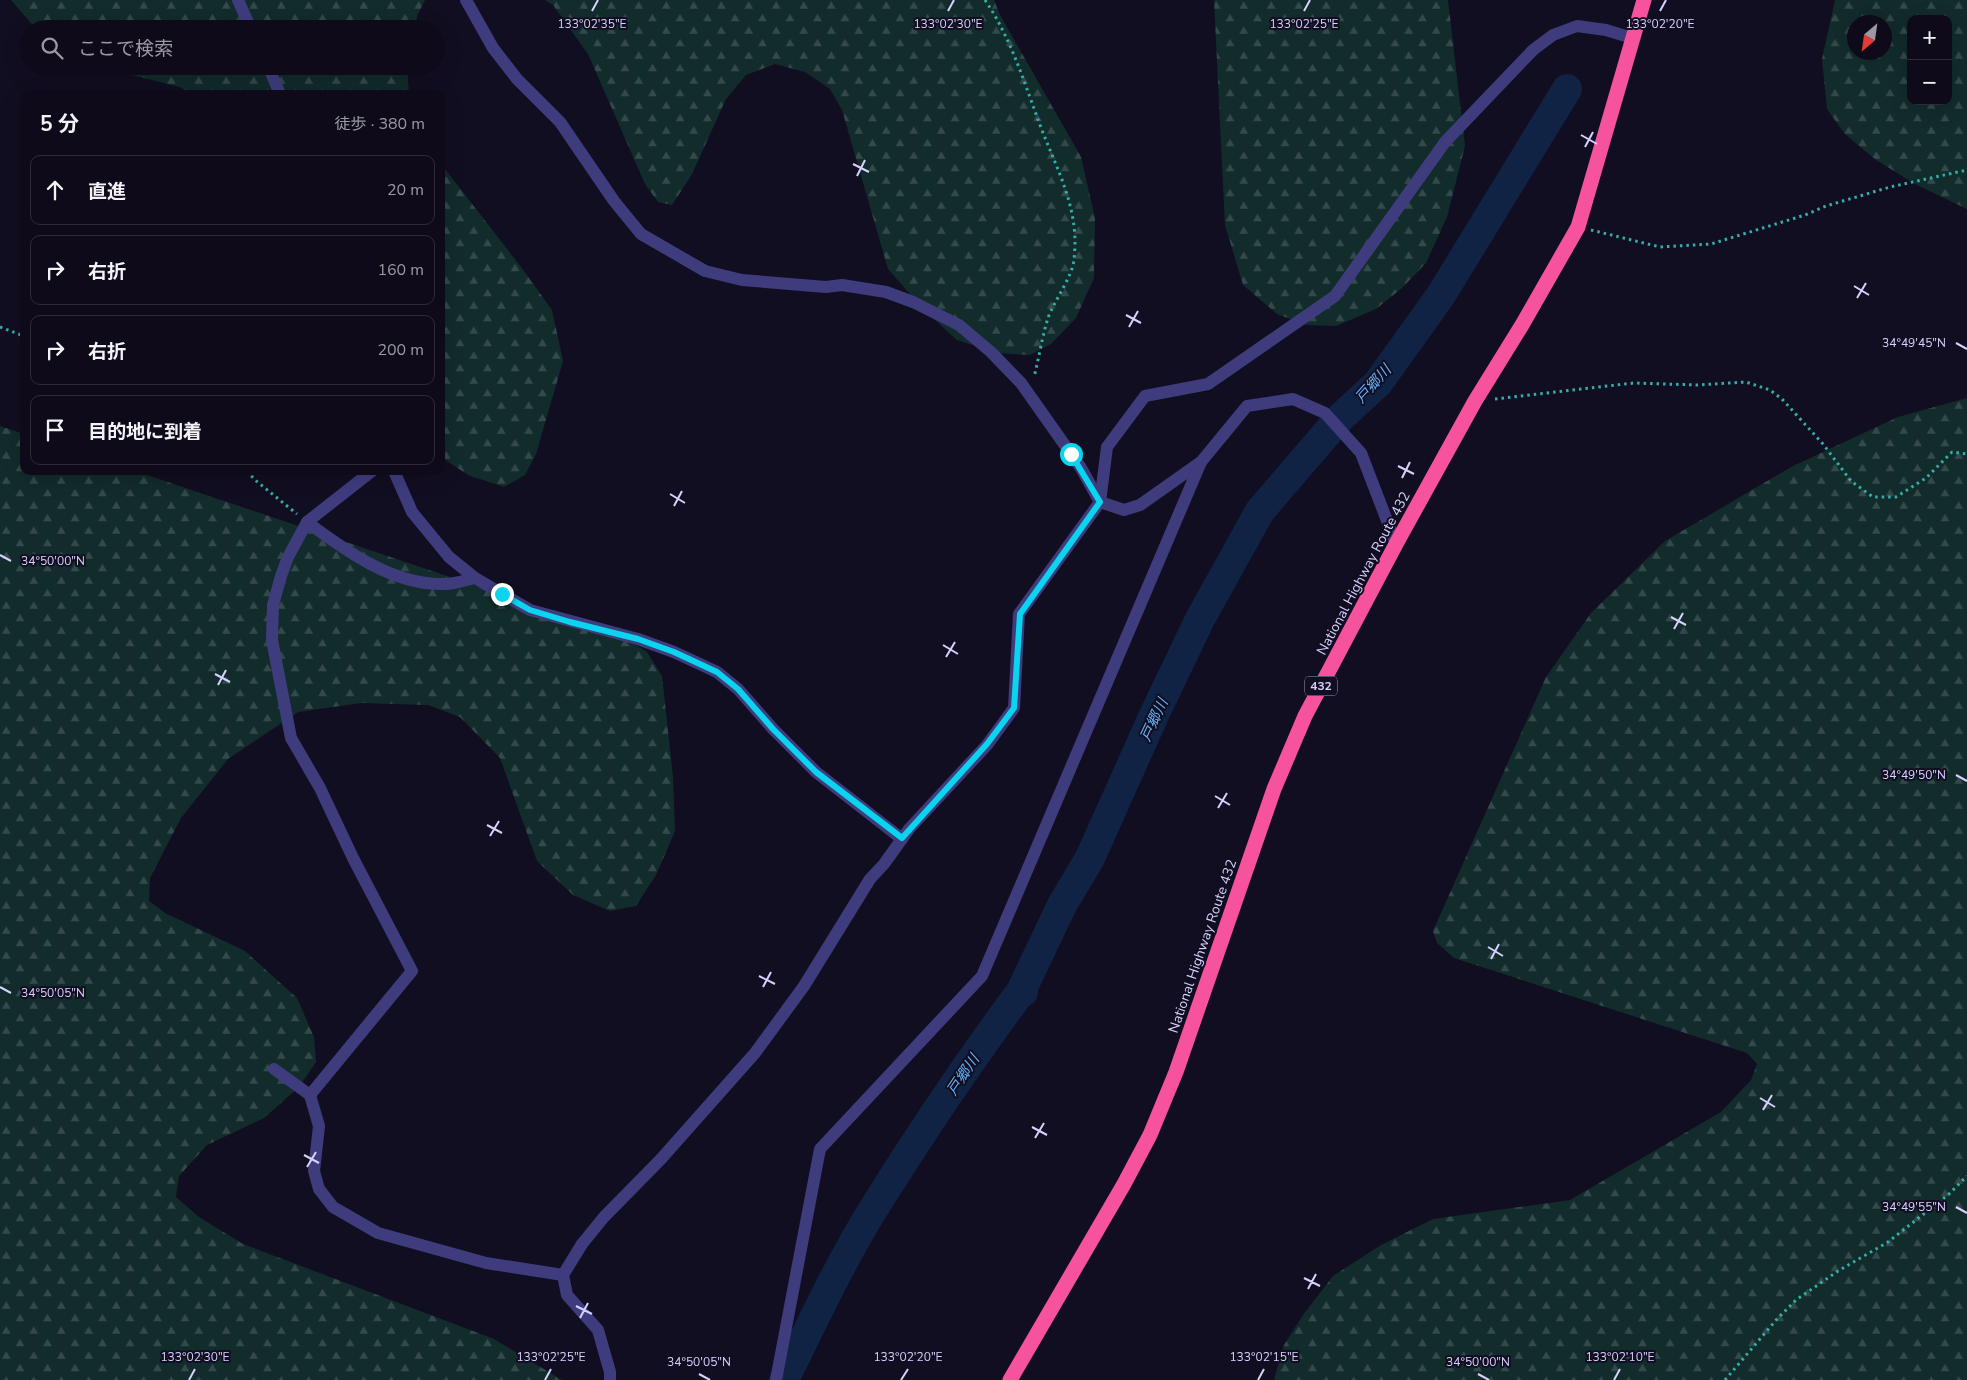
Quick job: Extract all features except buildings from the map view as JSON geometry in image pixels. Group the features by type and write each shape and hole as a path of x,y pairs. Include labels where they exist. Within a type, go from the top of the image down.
{"highway":[{"name":"National Highway Route 432","path":"1010,1380 1124,1184 1150,1135 1176,1072 1274,789 1305,716 1396,544 1475,401 1522,325 1578,227 1644,0"}],"street":[{"path":"238,0 247,20"},
{"path":"466,0 493,48 517,79 560,122 614,201 642,234 705,271 742,280 826,287 842,286 886,292 913,302 958,325 991,352 1021,383 1081,468 1100,502 1124,510 1140,506 1201,462 1247,406 1293,399 1325,413 1361,453 1396,544"},
{"path":"610,1380 610,1372 598,1330 567,1296 563,1275 582,1244 604,1217 661,1159 754,1053 804,986 870,880 902,838 987,744 1014,708 1020,614 1100,502 1107,447 1145,396 1208,384 1335,296 1445,142 1533,50 1553,35 1577,26 1606,30 1632,38"},
{"path":"272,75 278,90"},
{"path":"776,1380 820,1149 982,976 1201,462"},
{"path":"310,1095 412,971 353,858 320,788 291,738 272,640 273,605 288,557 307,522 367,475"},
{"path":"396,475 412,512 449,557 475,578 530,610 638,639 674,652 717,672 738,689 773,729 816,772 902,838"},
{"path":"307,522 335,542 380,569 418,582 446,584 475,578"},
{"path":"274,1069 310,1095 319,1126 314,1170 319,1189 333,1207 378,1233 486,1262 563,1275"}],"path":[{"path":"985,0 997,18 1011,47 1047,144 1068,192 1076,236 1074,262 1049,318 1030,395"},
{"path":"1578,227 1660,247 1711,244 1805,216 1826,206 1890,187 1967,170"},
{"path":"0,327 20,334"},
{"path":"1475,401 1634,383 1697,385 1746,382 1770,390 1782,399 1823,444 1851,481 1873,497 1896,497 1926,478 1952,452 1967,454"},
{"path":"251,475 307,522"},
{"path":"1725,1380 1777,1319 1796,1300 1838,1271 1888,1242 1949,1194 1967,1176"}],"green space":[{"path":"11,0 425,0 416,20 28,20"},
{"path":"545,0 994,0 1000,15 1081,157 1095,218 1094,278 1076,318 1051,344 1030,355 997,353 957,340 924,310 888,269 842,110 830,89 805,72 775,64 746,75 726,99 692,174 672,205 658,202 645,184 588,54 553,5"},
{"path":"1214,0 1448,0 1465,146 1447,217 1426,263 1402,288 1376,309 1336,326 1306,325 1277,314 1243,285 1225,225"},
{"path":"1835,0 1967,0 1967,209 1917,185 1876,160 1845,134 1827,109 1822,59"},
{"path":"132,75 408,75 409,90 185,90 180,87"},
{"path":"445,169 552,310 563,361 536,454 525,475 504,487 468,475 445,460"},
{"path":"1967,398 1967,1380 1274,1380 1284,1345 1303,1315 1333,1276 1381,1245 1433,1219 1570,1200 1721,1112 1751,1080 1757,1064 1747,1053 1454,958 1437,943 1433,931 1546,677 1591,613 1665,541 1793,466 1898,417"},
{"path":"0,426 20,433 20,475 147,475 619,634 647,652 662,676 673,777 675,831 656,875 636,906 610,911 573,895 537,861 500,758 460,717 428,705 361,703 298,712 228,759 181,818 150,878 149,901 165,913 245,951 297,998 314,1037 316,1062 299,1087 264,1118 207,1145 179,1176 176,1197 199,1217 243,1244 494,1339 562,1380 0,1380"}],"waterway":[{"name":"戸郷川","path":"784,1380 837,1273 872,1211 962,1074 1019,994 1023,992 1023,987 1062,905 1090,858 1154,715 1200,619 1260,511 1339,419 1378,383 1441,295 1567,89"}],"route":[{"path":"502,594 530,610 638,639 674,652 717,672 738,689 773,729 816,772 902,838 987,744 1014,708 1020,614 1100,502 1071,454"}]}
